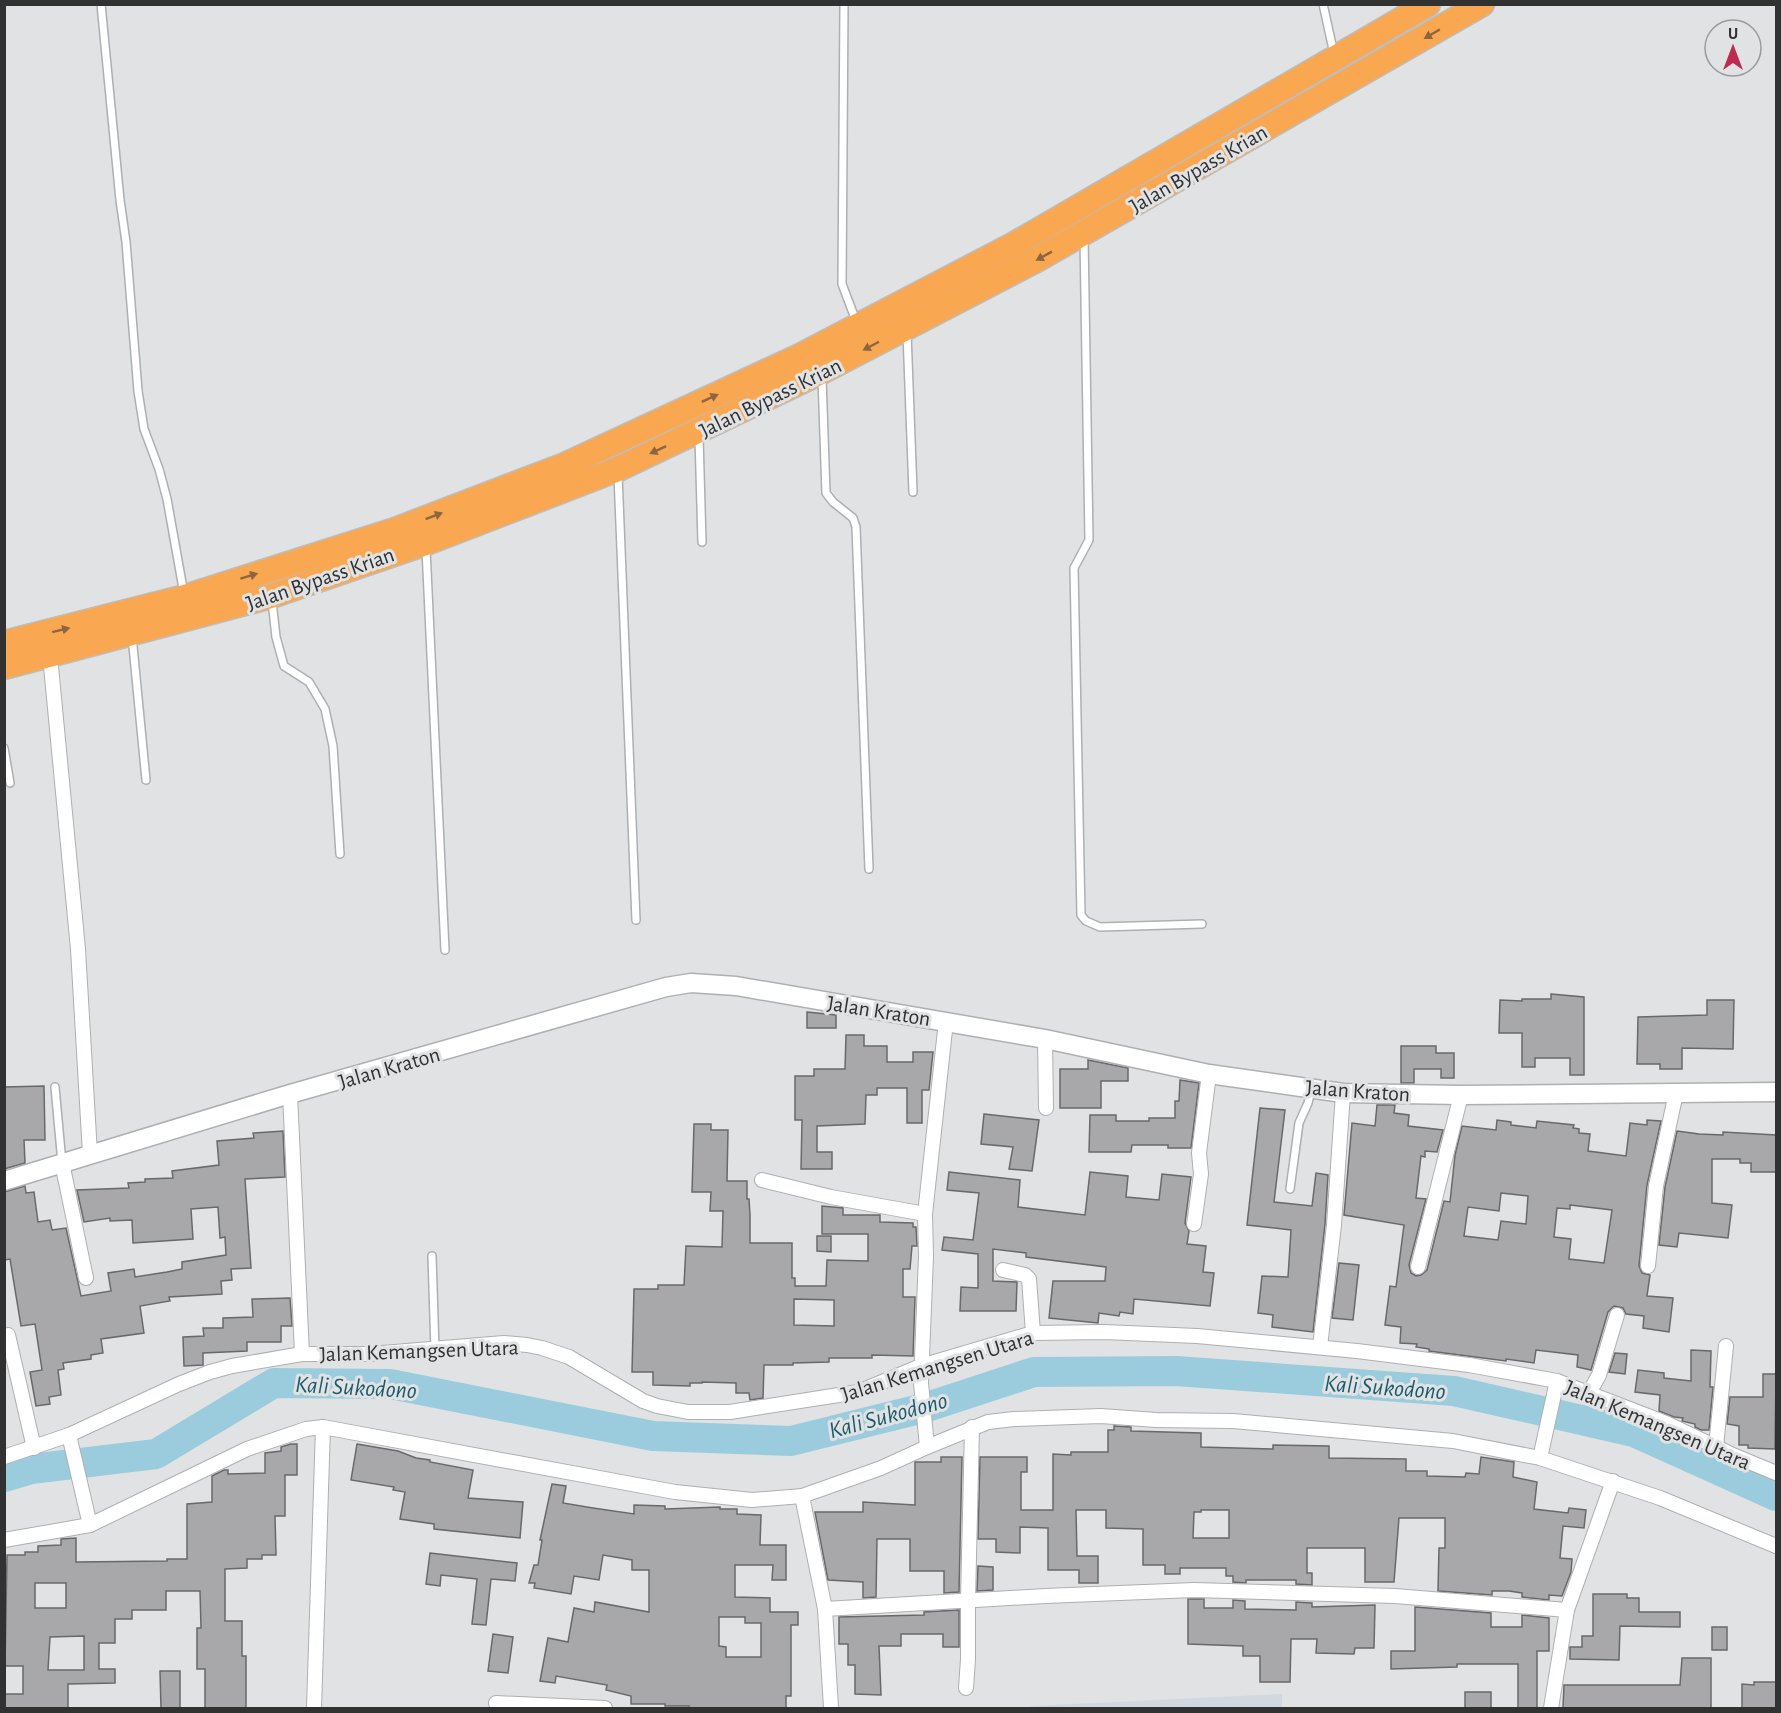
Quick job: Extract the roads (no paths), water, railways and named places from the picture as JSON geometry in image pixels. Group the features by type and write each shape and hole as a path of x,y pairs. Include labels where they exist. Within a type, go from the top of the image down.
{"highway":[{"name":"Jalan Bypass Krian","path":"4,643 185,597 395,530 565,465 801,356 858,327 1085,205 1428,4"},
{"name":"Jalan Bypass Krian","path":"4,667 271,596 426,543 618,469 821,372 1084,233 1482,4"}],"street":[{"path":"50,656 78,949 90,1154"},
{"name":"Jalan Kraton","path":"4,1181 290,1094 666,987 691,983 736,986 946,1021 1045,1039 1209,1074 1343,1093 1461,1095 1776,1092"},
{"path":"926,1440 921,1383 926,1257 925,1214 946,1021"},
{"path":"1045,1039 1046,1108"},
{"path":"1194,1224 1201,1174 1199,1153 1209,1074"},
{"path":"1648,1266 1656,1186 1676,1092"},
{"path":"1320,1347 1334,1225 1343,1093"},
{"path":"290,1094 303,1354"},
{"path":"1418,1267 1461,1095"},
{"path":"62,1163 86,1278"},
{"path":"762,1179 831,1197 925,1214"},
{"path":"1003,1270 1028,1277 1033,1333"},
{"path":"1589,1393 1599,1375 1617,1315"},
{"name":"Jalan Kemangsen Utara","path":"4,1457 69,1435 210,1372 231,1366 303,1354 370,1354 504,1343 542,1348 576,1362 643,1401 657,1406 688,1412 729,1412 858,1392 921,1366 1033,1333 1104,1332 1197,1336 1320,1347 1469,1365 1557,1381 1666,1423 1776,1473"},
{"path":"8,1335 34,1448"},
{"path":"1716,1447 1726,1346"},
{"path":"1542,1451 1557,1381"},
{"path":"4,1540 90,1525 247,1449 306,1429 323,1427 675,1492 743,1500 802,1496 881,1468 926,1440 988,1422 1008,1419 1101,1416 1156,1420 1233,1421 1542,1451 1776,1546"},
{"path":"314,1708 323,1427"},
{"path":"966,1688 972,1427"},
{"path":"69,1435 90,1525"},
{"path":"1551,1708 1567,1610 1613,1481"},
{"path":"802,1496 825,1609 831,1708"},
{"path":"825,1609 1194,1590 1395,1596 1567,1610"},
{"path":"496,1703 605,1708"}],"lane":[{"path":"101,4 126,242 138,391 144,429 167,499 185,597"},
{"path":"844,4 842,284 858,327"},
{"path":"1323,4 1335,60"},
{"path":"1084,233 1089,540 1074,568 1081,915 1086,921 1100,927 1202,924"},
{"path":"907,328 913,492"},
{"path":"821,372 826,493 833,502 853,518 856,527 869,869"},
{"path":"699,431 702,542"},
{"path":"618,469 636,920"},
{"path":"426,543 445,950"},
{"path":"271,596 276,637 284,666 309,682 325,709 333,746 339,854"},
{"path":"132,633 146,780"},
{"path":"4,748 10,783"},
{"path":"55,1088 62,1163"},
{"path":"1290,1189 1299,1123 1308,1103 1311,1088"},
{"path":"432,1256 435,1350"}],"waterway":[{"name":"Kali Sukodono","path":"4,1477 31,1469 156,1454 274,1383 390,1384 653,1436 791,1441 924,1408 1034,1372 1176,1371 1454,1391 1634,1432 1776,1496"}]}
